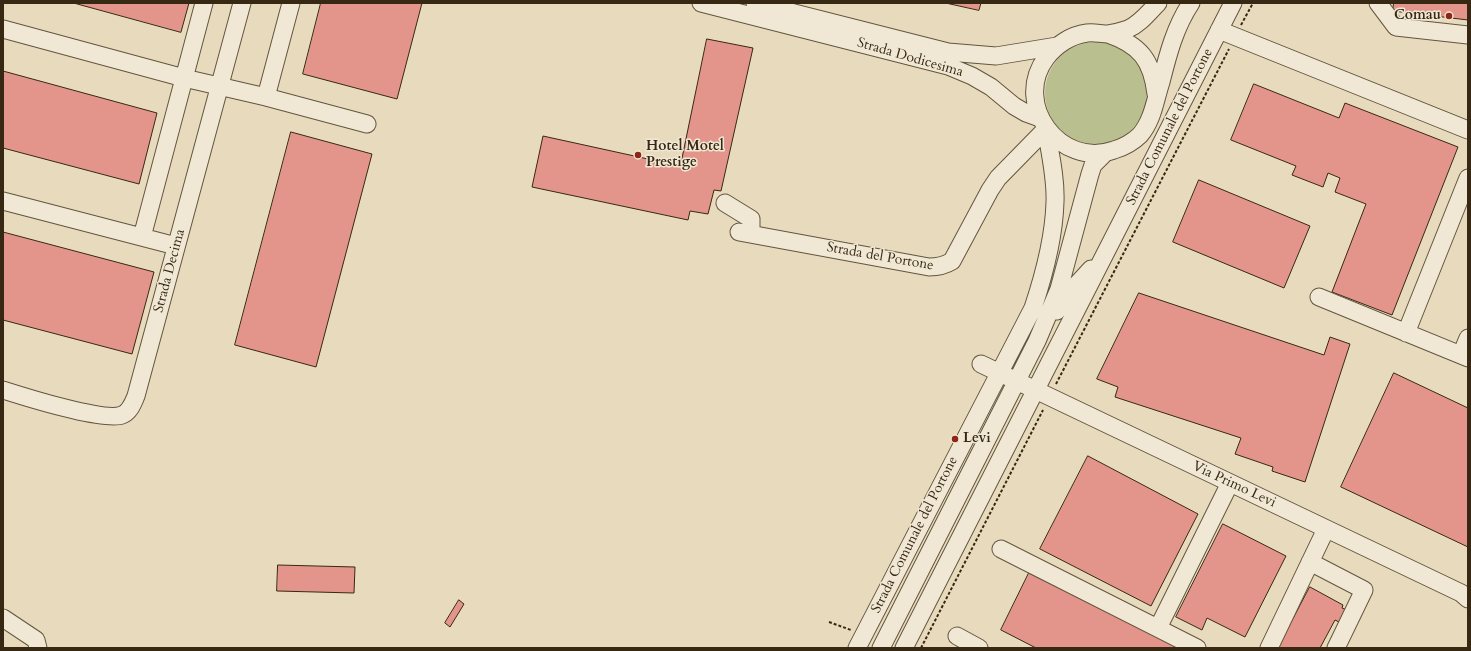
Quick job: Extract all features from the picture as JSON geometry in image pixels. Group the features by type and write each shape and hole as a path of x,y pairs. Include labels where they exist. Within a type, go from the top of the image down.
{"street":[{"path":"142,237 204,3"},
{"name":"Strada Decima","path":"3,390 91,414 109,417 117,417 130,409 136,396 242,3"},
{"path":"266,97 291,3"},
{"name":"Strada Dodicesima","path":"701,3 841,32 948,52 996,56 1058,46"},
{"name":"Strada Dodicesima","path":"755,3 948,66 972,76 991,87 1014,106 1043,123"},
{"name":"Strada Comunale del Portone","path":"1108,34 1130,28 1137,24 1158,3"},
{"name":"Strada Comunale del Portone","path":"1043,123 1058,141 1074,150 1088,153 1105,153 1126,146 1140,135 1150,120 1179,23 1191,3"},
{"name":"Strada Comunale del Portone","path":"904,648 1042,394 1107,251 1233,3"},
{"path":"1378,3 1396,27 1468,35"},
{"path":"3,29 184,78 266,97 367,124"},
{"path":"1219,30 1468,130"},
{"name":"Strada Comunale del Portone","path":"857,648 1033,308 1044,272 1055,210 1055,190 1043,123 1035,100 1038,73 1046,58 1065,40 1086,33 1108,34 1125,40 1139,51 1150,66 1156,98"},
{"name":"Strada del Portone","path":"725,203 751,218 745,233 929,267 939,267 952,261 990,190 1005,169 1043,123"},
{"name":"Strada Comunale del Portone","path":"881,648 1037,341 1059,289 1093,165 1105,153"},
{"path":"1406,333 1468,178"},
{"path":"3,201 176,246"},
{"name":"Strada Comunale del Portone","path":"1037,341 1068,294 1107,251"},
{"path":"1319,297 1464,357 1468,338"},
{"name":"Via Primo Levi","path":"981,364 1461,593 1468,599"},
{"path":"1158,628 1230,483"},
{"path":"1269,648 1326,529"},
{"path":"1001,549 1197,648"},
{"path":"1310,562 1364,590 1336,648"},
{"path":"3,618 36,640 38,648"},
{"path":"957,636 979,648"}],"path":[{"path":"922,648 1042,394 1252,3"},
{"path":"829,622 846,628"}],"green space":[{"path":"1096,42 1116,46 1124,50 1132,57 1139,65 1143,73 1147,93 1143,113 1139,121 1132,129 1124,136 1116,140 1096,144 1076,140 1068,136 1060,129 1053,121 1049,113 1045,93 1049,73 1053,65 1060,57 1068,50 1076,46"}],"building":[{"path":"74,3 189,3 181,32"},
{"path":"321,3 422,3 397,99 303,74"},
{"path":"946,3 981,3 979,10"},
{"name":"Comau","path":"1394,3 1468,3 1468,20 1393,11"},
{"path":"707,39 753,48 721,191 714,190 708,214 690,211 688,220 532,187 543,136 680,166"},
{"path":"3,71 157,113 139,184 3,148"},
{"path":"1254,84 1339,118 1345,103 1458,147 1392,315 1332,292 1366,204 1335,192 1340,178 1328,173 1323,187 1292,175 1296,166 1231,140"},
{"path":"291,132 372,154 316,367 235,345"},
{"path":"1199,180 1310,226 1284,288 1173,242"},
{"path":"3,232 154,272 132,354 3,320"},
{"path":"1139,293 1324,355 1330,337 1350,344 1305,482 1272,471 1273,467 1235,454 1241,438 1115,397 1118,387 1097,379"},
{"path":"1394,373 1468,408 1468,547 1341,487"},
{"path":"1088,456 1198,514 1151,606 1040,549"},
{"path":"1223,524 1286,556 1245,637 1207,618 1202,630 1176,617"},
{"path":"278,565 355,567 354,593 277,591"},
{"path":"1029,573 1180,648 1036,648 1001,630"},
{"path":"1310,587 1343,605 1342,608 1347,610 1341,623 1335,620 1320,648 1278,648"},
{"path":"459,600 464,604 450,627 445,623"}],"place":[{"name":"Comau","path":"1449,16"},
{"name":"Hotel Motel Prestige","path":"638,155"},
{"name":"Levi","path":"955,439"}]}
